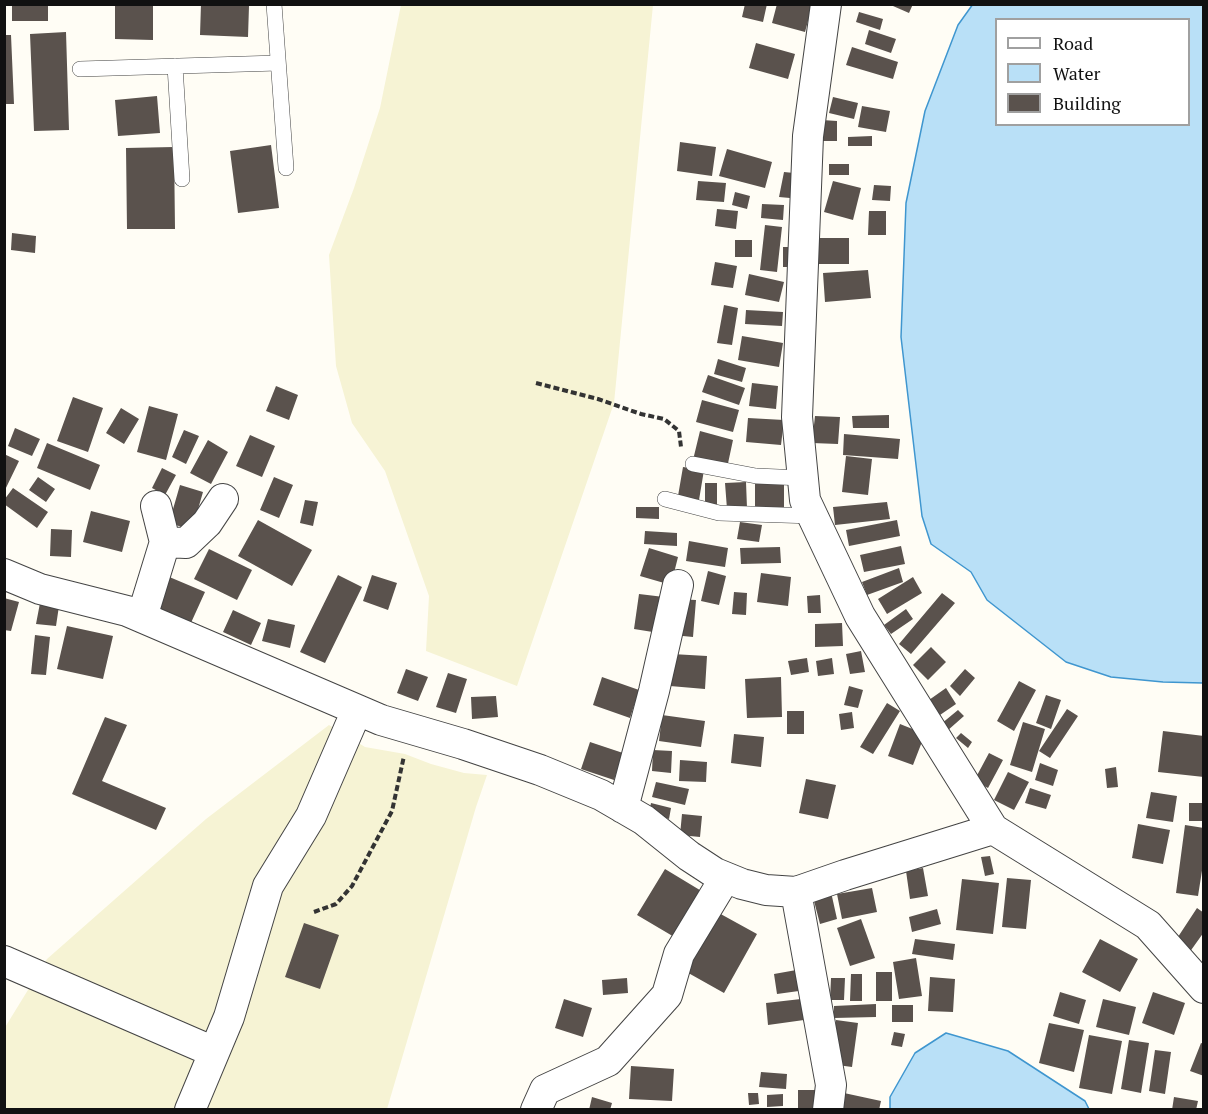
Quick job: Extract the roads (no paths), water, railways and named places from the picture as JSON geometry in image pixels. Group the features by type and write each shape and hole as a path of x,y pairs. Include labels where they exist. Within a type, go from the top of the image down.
{"street":[{"path":"826,4 808,136 797,417 805,500 860,616 993,829 1148,925 1203,988"},
{"path":"165,542 186,543 207,523 223,499"},
{"path":"142,617 165,542 156,506"},
{"path":"4,574 40,589 128,611 381,720 540,770 601,795 644,820 715,873 742,884 766,890 796,892 993,829"},
{"path":"623,808 654,691 678,585"},
{"path":"190,1110 229,1017 268,886 311,816 357,710"},
{"path":"536,1110 545,1090 608,1061 667,995 679,954 725,878"},
{"path":"796,892 831,1085 828,1110"},
{"path":"4,961 214,1052"}],"lane":[{"path":"274,4 286,168"},
{"path":"81,69 278,63"},
{"path":"175,66 182,179"},
{"path":"693,464 756,476 803,478"},
{"path":"665,499 719,513 813,516"}],"water":[{"path":"973,4 1203,5 1203,683 1111,677 1066,662 987,600 971,572 931,544 922,516 901,337 906,203 925,111 958,25"},
{"path":"946,1033 1008,1051 1085,1101 1089,1109 890,1109 890,1097 915,1053"}]}
